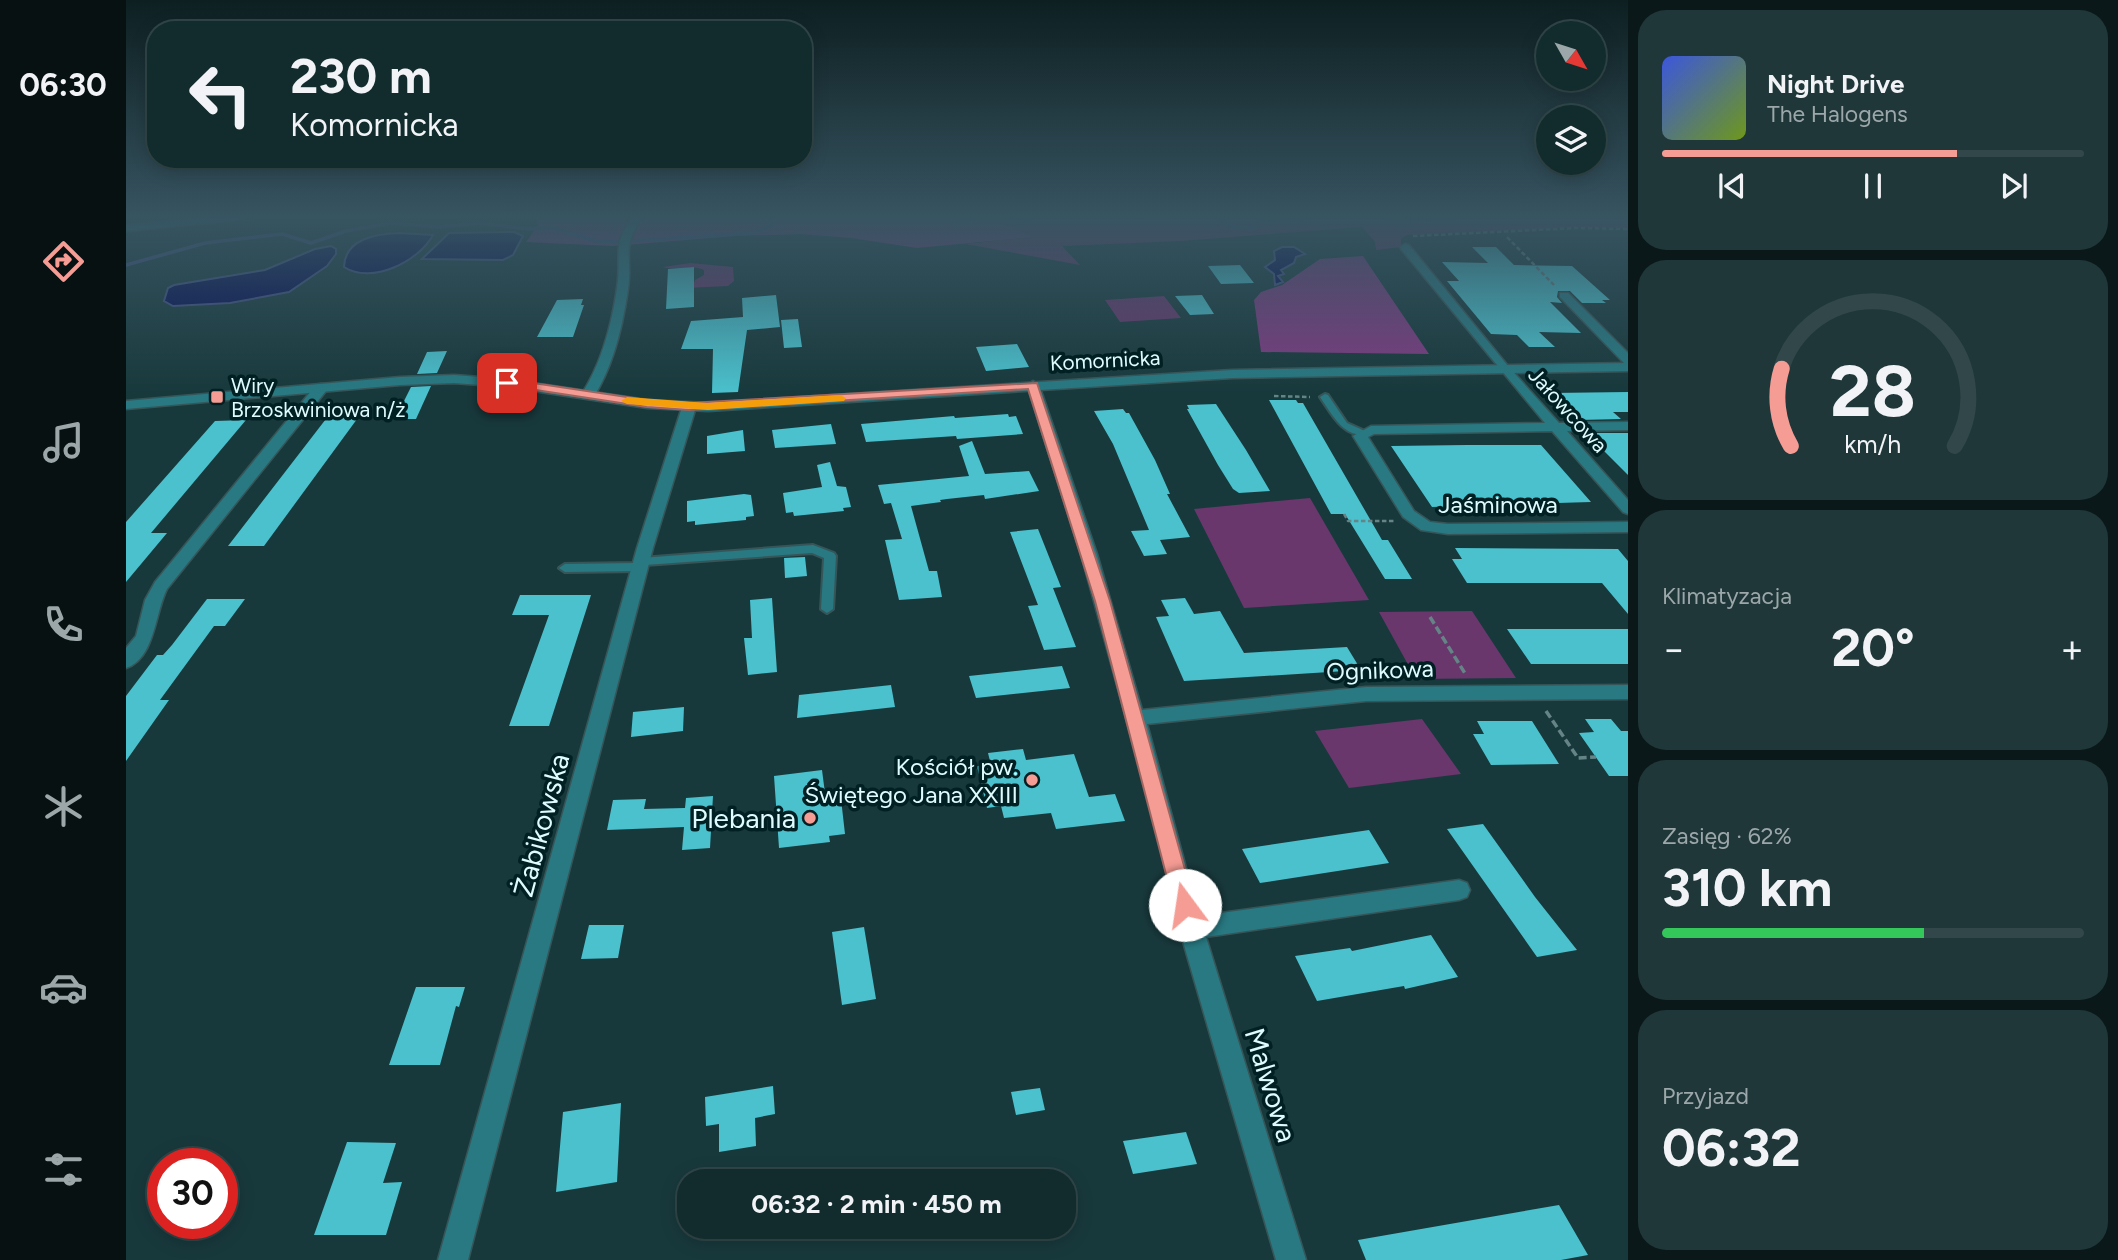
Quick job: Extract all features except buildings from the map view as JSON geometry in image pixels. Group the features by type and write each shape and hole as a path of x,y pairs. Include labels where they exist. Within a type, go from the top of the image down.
{"street":[{"path":"588,395 600,376 623,286 623,276"},
{"name":"Jałowcowa","path":"1428,276 1504,369 1628,509"},
{"path":"1564,295 1628,360"},
{"name":"Komornicka","path":"126,405 454,379 495,381 689,407 1232,374 1628,366"},
{"name":"Malwowa","path":"1033,385 1089,554 1191,928 1291,1260"},
{"path":"126,661 144,638 153,600 162,586 321,388"},
{"name":"Żabikowska","path":"453,1260 640,564 667,469 689,407"},
{"path":"1362,433 1371,430 1628,426"},
{"name":"Jaśminowa","path":"1362,433 1362,443 1408,514 1426,526 1448,529 1628,527"},
{"name":"Ognikowa","path":"1135,718 1366,694 1628,692"},
{"path":"1191,928 1459,890"}],"lane":[{"path":"1325,397 1344,425 1362,433"},
{"path":"565,568 813,549 830,556 827,609"}],"path":[{"path":"1545,276 1564,295"},
{"path":"1273,397 1325,397"},
{"path":"1344,514 1348,521 1401,521"},
{"path":"1430,617 1470,682"},
{"path":"1541,703 1578,758 1596,757"}],"shaded area":[{"path":"230,276 313,276 289,292 230,303 173,306 164,301 168,288"},
{"path":"703,276 734,276 734,281 728,286 686,288 686,284 694,283"},
{"path":"1274,276 1279,276 1283,282 1275,285"},
{"path":"1295,276 1376,276 1429,354 1261,352 1254,300 1261,292 1282,285"},
{"path":"1164,296 1181,318 1120,322 1105,300"},
{"path":"1310,498 1369,600 1244,608 1194,509"},
{"path":"1472,611 1516,678 1416,679 1379,612"},
{"path":"1422,719 1461,774 1349,788 1315,731"}],"slow traffic":[{"path":"627,401 708,407 840,398"}],"place":[{"name":"Wiry Brzoskwiniowa n/ż","path":"217,397"},
{"name":"Kościół pw. Świętego Jana XXIII","path":"1032,780"},
{"name":"Plebania","path":"810,818"}],"route":[{"path":"507,383 647,404 689,407 1033,385 1102,601 1163,816 1185,905"}]}
